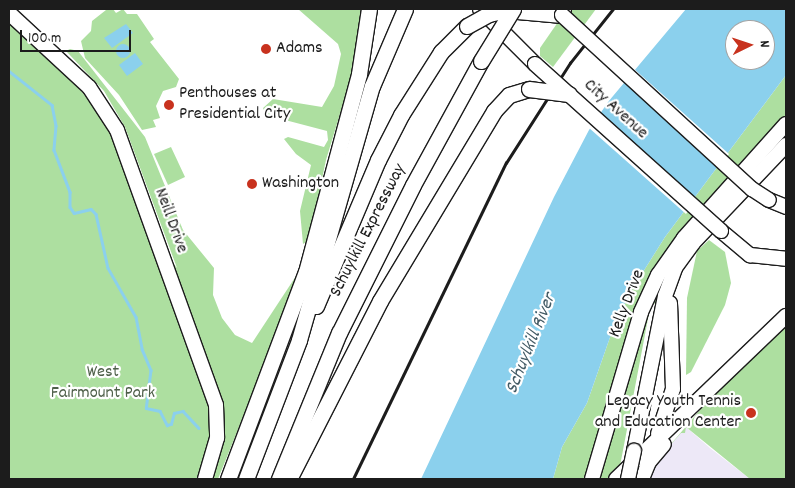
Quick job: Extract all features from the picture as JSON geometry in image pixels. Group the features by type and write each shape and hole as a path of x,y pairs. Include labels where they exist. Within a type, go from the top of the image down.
{"highway":[{"path":"228,479 306,272 359,74 369,9"},
{"name":"Schuylkill Expressway","path":"246,479 299,340 361,118 404,9"},
{"path":"490,9 501,29"},
{"path":"299,340 332,273 368,182 401,115 441,52 468,26 490,14 509,10 560,11"},
{"name":"Schuylkill Expressway","path":"279,479 339,333 417,177 509,10"},
{"path":"289,479 380,301 494,111 509,95 529,90 569,94"},
{"path":"269,479 306,392 339,333"}],"main road":[{"name":"City Avenue","path":"480,9 535,64 724,234 750,255 786,259"},
{"name":"City Avenue","path":"560,11 752,189 769,200 786,205"},
{"name":"Neill Drive","path":"9,13 89,87 117,130 216,405 217,438 205,479"},
{"name":"Kelly Drive","path":"592,479 642,312 670,256 785,127"},
{"path":"622,479 630,454 667,286 675,268 693,243 786,144"},
{"path":"724,234 761,250 786,250"},
{"path":"653,444 668,413 673,389 669,319 672,292 693,243"},
{"path":"628,479 630,454 656,296 670,256"},
{"path":"616,479 786,316"},
{"path":"642,479 653,456 715,385"}],"shaded area":[{"path":"686,427 750,479 647,479 653,465"}],"green space":[{"path":"113,9 116,13 123,9 127,14 137,14 154,39 150,42 179,79 176,87 163,91 156,106 160,118 153,120 156,127 142,130 119,95 85,58 81,41 91,31 92,21 106,10"},
{"path":"298,9 362,9 353,71 326,160 309,240 303,244 300,211 311,165 296,154 284,139 288,137 324,147 328,140 327,131 266,115 263,108 273,99 322,107 334,86 341,54 338,44"},
{"path":"567,9 596,9 553,67 540,56 540,48"},
{"name":"West Fairmount Park","path":"9,23 72,81 90,101 114,138 210,404 213,433 199,479 9,479"},
{"path":"70,49 78,51 145,137 183,230 214,268 213,295 222,318 235,335 252,343 296,276 288,306 218,479 210,479 221,444 169,257 177,268 125,127 104,91 66,51"},
{"path":"786,75 786,136 750,172 657,304 651,303 620,466 608,479 553,479 562,447 587,403 615,323 631,291 665,237"},
{"path":"171,147 185,177 168,185 154,154"},
{"path":"709,240 725,252 731,283 725,305 691,372 686,375 687,298 697,251"},
{"path":"786,325 786,479 750,479 686,427 685,433 681,433 653,465 724,382"}],"water":[{"name":"Schuylkill River","path":"686,9 786,9 786,75 665,237 631,291 615,323 587,403 562,447 553,479 421,479 554,197 589,130 608,102"},
{"path":"126,24 133,33 112,48 104,38"},
{"path":"120,44 126,44 130,51 126,58 120,58 116,54 116,48"},
{"path":"135,53 143,64 127,76 119,65"}],"pier":[{"path":"633,68 729,154 719,168 623,81"},
{"path":"599,111 696,199 686,214 588,127"}],"waterway":[{"path":"9,71 52,105 56,126 54,150 70,192 70,207 74,213 91,209 96,214 108,268 136,317 142,349 151,370 146,408 160,411 167,425 171,424 174,413 183,411 199,428"}],"railway":[{"path":"353,479 506,163 570,63 613,9"}],"place":[{"name":"Adams","path":"266,49"},
{"name":"Penthouses at Presidential City","path":"169,105"},
{"name":"Washington","path":"252,184"},
{"name":"Legacy Youth Tennis and Education Center","path":"751,413"}]}
